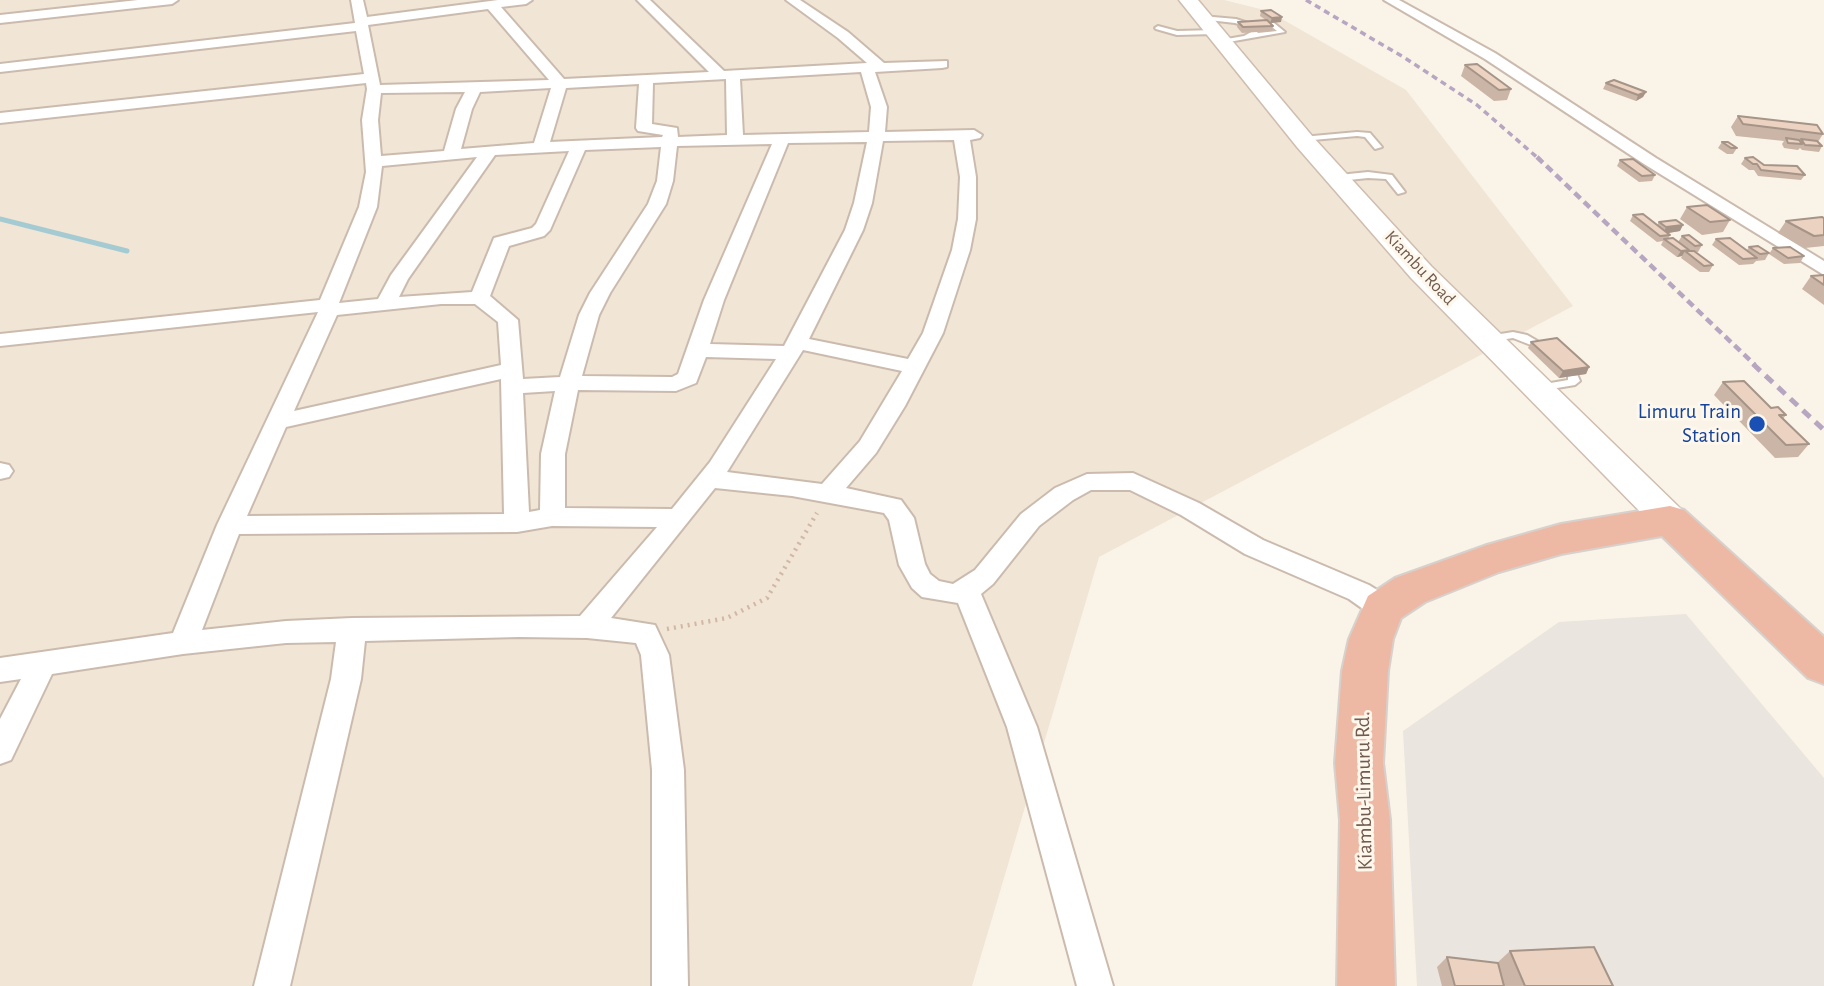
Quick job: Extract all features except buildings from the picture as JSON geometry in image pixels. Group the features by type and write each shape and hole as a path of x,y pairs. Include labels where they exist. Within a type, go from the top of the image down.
{"highway":[{"path":"1383,608 1410,590 1487,560 1561,539 1670,520 1824,665"},
{"name":"Kiambu-Limuru Rd.","path":"1366,986 1365,820 1359,763 1365,671 1371,639 1383,608"}],"main road":[{"name":"Kiambu Road","path":"1216,25 1302,138 1421,272 1670,520"}],"street":[{"path":"0,19 172,0"},
{"path":"183,643 230,525 328,308 368,207 373,162 370,120 372,83 357,0"},
{"path":"0,68 361,24 526,0"},
{"path":"643,0 726,74 735,139"},
{"path":"587,626 718,468 793,348 853,230 863,204 880,122 873,67 843,35 792,0"},
{"path":"1390,0 1490,56 1650,161 1824,269"},
{"path":"496,3 560,84"},
{"path":"0,118 372,83 475,88 942,64"},
{"path":"552,517 553,454 569,383 589,315 600,293 657,204 670,156 671,131 644,128 646,79"},
{"path":"540,148 560,84"},
{"path":"451,155 464,109 475,88"},
{"path":"373,162 490,150 735,139 967,135 967,219 961,250 933,333 894,406 867,447 828,493"},
{"path":"278,422 439,384 512,378 569,383 676,384 688,378 714,300 782,139"},
{"path":"480,298 502,242 538,232 544,226 579,146"},
{"path":"385,305 397,279 490,150"},
{"path":"0,340 441,298 480,298 508,320 517,523"},
{"path":"698,350 793,348 914,367"},
{"path":"707,479 736,480 828,493 892,506 901,518 912,565 921,581 932,590 942,593 966,591 984,577 1030,520 1064,494 1087,482 1133,481 1190,509 1254,547 1359,592 1383,608"},
{"path":"230,525 517,523 552,517 678,518"},
{"path":"966,591 1022,727 1095,986"},
{"path":"0,670 183,643 352,629 587,626 645,632 655,655 668,770 670,986"},
{"path":"272,986 346,680 352,629"},
{"path":"0,750 44,663"}],"lane":[{"path":"1158,28 1177,33 1216,25 1251,29 1216,25"},
{"path":"1302,138 1367,135 1378,148"},
{"path":"1339,178 1368,175 1389,177 1401,192"},
{"path":"1488,339 1513,335 1541,346"},
{"path":"1539,388 1571,383 1575,381 1573,376"}],"path":[{"path":"645,632 727,618 767,598 828,493"}],"shaded area":[{"path":"0,0 1224,0 1268,11 1406,90 1573,306 1099,557 972,986 0,986"},
{"path":"1686,614 1824,778 1824,986 1417,986 1403,731 1559,622"}],"waterway":[{"path":"0,219 127,251"}],"railway":[{"path":"1306,0 1405,58 1477,105 1539,159"},
{"path":"1537,157 1755,365"},
{"path":"1753,364 1824,430"}],"place":[{"name":"Limuru Train Station","path":"1757,424"}]}
